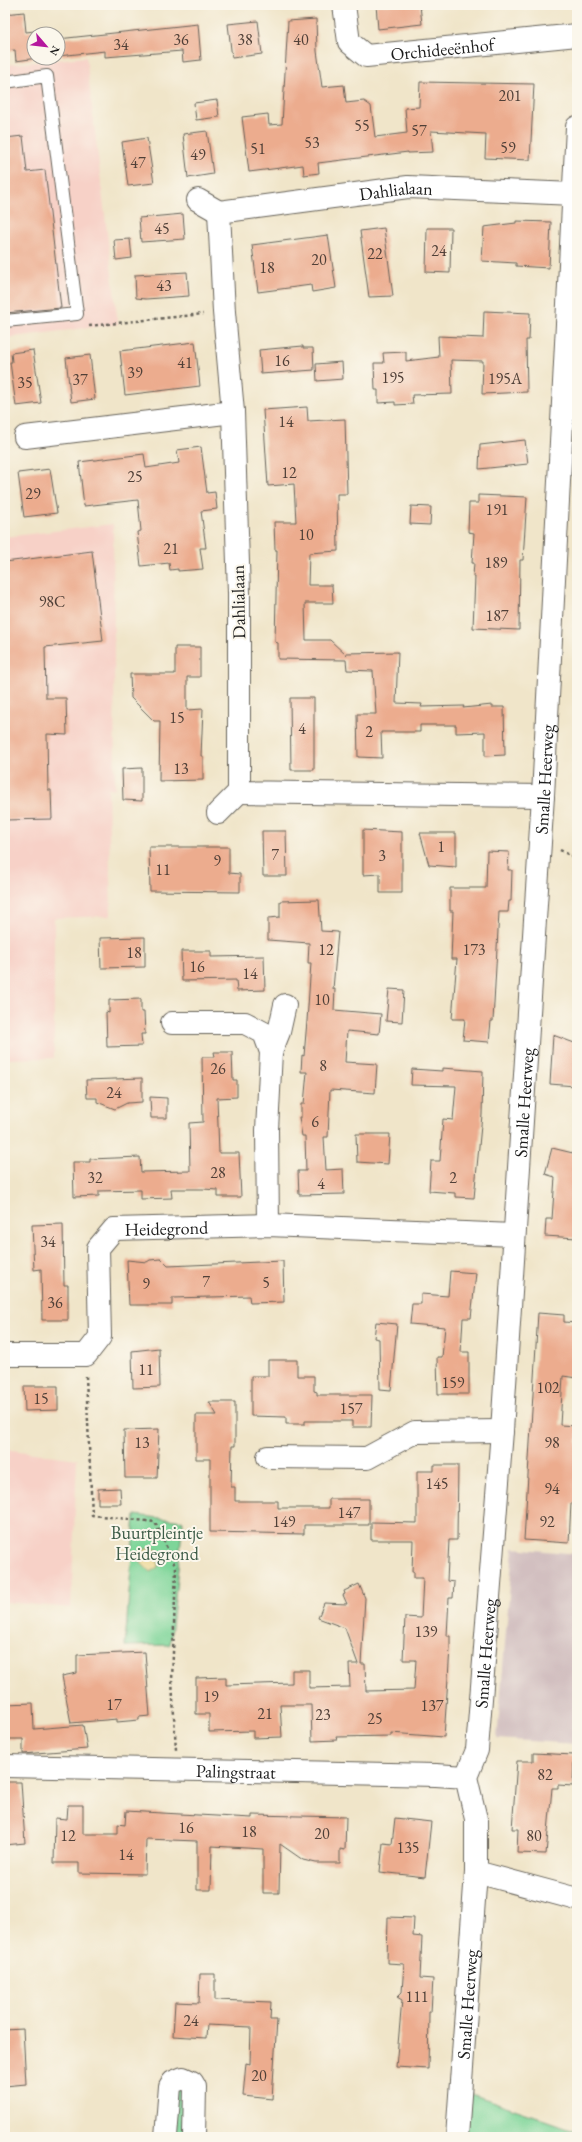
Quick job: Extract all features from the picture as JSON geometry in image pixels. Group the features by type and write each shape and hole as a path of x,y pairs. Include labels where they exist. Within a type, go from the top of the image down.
{"street":[{"name":"Orchideeënhof","path":"344,5 349,42 366,56 577,35"},
{"name":"Smalle Heerweg","path":"457,2137 476,1872 476,1819 466,1777 478,1750 502,1432 543,796 577,127"},
{"name":"Dahlialaan","path":"239,792 239,593 233,412 224,312 219,212 408,187 574,194"},
{"path":"198,200 219,212"},
{"path":"25,437 233,412"},
{"path":"218,813 239,792 543,796"},
{"path":"268,1225 267,1130 271,1052 279,1032 285,1005"},
{"path":"172,1023 245,1023 264,1033 271,1052"},
{"name":"Heidegrond","path":"86,1355 100,1337 98,1248 114,1229 268,1225 514,1235"},
{"path":"5,1355 86,1355"},
{"path":"268,1457 367,1458 415,1432 502,1432"},
{"name":"Palingstraat","path":"5,1766 428,1774 466,1777"},
{"path":"476,1872 577,1899"},
{"path":"166,2137 170,2086 177,2079 182,2078 188,2080 195,2087 194,2137"}],"lane":[{"path":"5,82 47,76 77,314 5,321"}],"path":[{"path":"83,327 224,312"},
{"path":"86,1355 92,1515 155,1522 176,1568 172,1681 177,1770"}],"shaded area":[{"path":"86,57 118,324 5,338 5,65 26,63 26,66 66,66 66,59"},
{"path":"113,524 115,788 108,789 111,916 54,918 54,1058 5,1059 5,537"},
{"path":"5,1449 77,1459 71,1608 5,1602"},
{"path":"513,1548 577,1554 577,1744 497,1739"}],"green space":[{"name":"Buurtpleintje Heidegrond","path":"135,1515 183,1521 170,1645 125,1646"},
{"path":"188,2085 190,2137 171,2137 176,2087"},
{"path":"460,2090 577,2131 577,2137 457,2137"}],"sand":[{"path":"149,1548 158,1550 158,1567 150,1572 141,1563 142,1551"}],"building":[{"path":"376,5 420,5 422,24 378,29"},
{"path":"24,12 26,60 16,61 15,50 5,51 5,14"},
{"path":"316,19 317,51 322,87 344,85 346,103 364,101 371,106 375,137 407,133 405,108 419,107 420,82 534,84 530,160 485,158 486,134 431,131 433,152 408,152 318,163 319,173 304,175 303,165 249,172 242,117 268,114 269,125 282,124 288,21"},
{"path":"258,21 262,54 232,58 228,24"},
{"path":"198,24 201,60 183,62 182,51 105,57 105,51 66,55 66,38"},
{"path":"217,100 219,117 196,120 194,103"},
{"path":"207,131 213,174 188,178 183,134"},
{"path":"23,136 27,172 45,170 61,308 5,313 5,138"},
{"path":"147,138 154,183 128,186 122,142"},
{"path":"183,214 185,239 141,242 139,218"},
{"path":"516,221 551,222 549,268 516,266 516,263 482,261 484,227 516,223"},
{"path":"384,228 393,296 369,297 360,231"},
{"path":"427,228 451,228 450,273 426,272"},
{"path":"328,235 336,288 312,292 311,285 258,292 252,245"},
{"path":"130,239 132,258 116,260 114,240"},
{"path":"187,272 189,296 146,299 136,298 135,275"},
{"path":"484,311 530,313 529,340 526,340 527,392 482,394 483,361 451,360 452,394 412,395 413,404 395,405 395,402 378,403 378,390 375,390 374,363 384,363 383,353 406,352 406,361 439,357 438,336 483,338"},
{"path":"195,342 200,386 125,395 120,351"},
{"path":"303,346 303,348 313,348 314,370 261,374 259,350"},
{"path":"33,350 41,403 16,406 10,362 12,362 11,353"},
{"path":"90,355 95,399 71,402 66,358"},
{"path":"342,362 343,379 317,381 316,364"},
{"path":"307,407 308,421 345,419 347,494 337,494 338,551 309,553 308,585 332,585 333,603 305,603 306,640 330,640 346,655 346,653 398,652 396,703 422,704 421,707 464,706 463,708 492,705 492,707 504,707 505,755 485,756 485,732 456,733 456,725 420,725 420,732 381,732 382,758 358,757 357,714 376,714 373,671 347,670 346,660 278,659 278,643 275,642 277,550 275,550 274,522 296,522 294,484 268,486 263,410"},
{"path":"525,440 528,464 479,469 480,445"},
{"path":"201,447 207,493 215,492 217,509 201,511 206,548 200,548 203,569 178,571 178,569 170,570 169,563 141,566 137,532 141,531 138,500 84,506 79,462 144,454 146,468 179,463 177,450"},
{"path":"50,469 57,513 24,517 18,473"},
{"path":"478,495 527,497 523,560 520,560 519,630 473,628 475,576 473,576 474,563 472,563 474,533 468,532 469,503 478,503"},
{"path":"411,506 431,507 430,525 410,524"},
{"path":"92,551 103,641 45,647 46,698 66,698 67,735 47,734 48,790 51,790 52,819 5,820 5,562"},
{"path":"175,647 200,647 200,677 187,677 187,710 203,709 201,756 203,756 203,780 159,781 160,721 154,721 131,698 130,674 175,674"},
{"path":"290,698 314,698 314,770 291,770"},
{"path":"142,768 142,801 123,800 122,769"},
{"path":"363,830 402,832 402,893 380,893 380,874 363,875"},
{"path":"262,831 286,831 287,876 263,876"},
{"path":"420,833 456,833 456,867 429,865"},
{"path":"149,847 229,847 229,873 240,874 240,892 150,891"},
{"path":"487,851 509,852 508,870 512,870 511,901 509,901 508,912 499,912 493,1021 491,1021 489,1042 463,1040 465,1019 452,1019 457,959 451,959 453,911 450,911 450,888 486,888"},
{"path":"319,900 321,931 338,932 333,989 335,989 334,1010 381,1014 379,1034 347,1031 345,1062 377,1064 375,1093 330,1090 328,1137 324,1137 326,1170 343,1169 344,1194 299,1195 298,1171 306,1171 305,1136 302,1136 299,1117 301,1117 301,1104 304,1104 307,1072 301,1072 302,1055 304,1056 311,963 308,963 309,943 268,940 268,918 280,917 280,901"},
{"path":"145,937 145,967 101,968 100,938"},
{"path":"181,951 211,951 211,957 264,956 265,990 237,991 236,980 182,981"},
{"path":"389,989 404,990 402,1022 386,1021"},
{"path":"141,999 141,1012 144,1012 145,1034 141,1034 142,1046 107,1047 106,1012 109,1013 109,1000"},
{"path":"553,1035 577,1044 577,1079 575,1086 550,1084"},
{"path":"214,1052 232,1052 233,1080 237,1080 237,1097 217,1098 219,1153 239,1153 241,1197 218,1197 218,1190 171,1189 172,1198 141,1199 141,1190 99,1191 99,1196 74,1197 73,1162 90,1162 90,1159 140,1157 141,1172 190,1171 189,1123 203,1122 202,1057 215,1057"},
{"path":"442,1068 483,1071 482,1115 474,1198 455,1197 455,1193 429,1191 431,1161 440,1161 443,1119 453,1120 456,1086 411,1085 412,1069 442,1071"},
{"path":"142,1078 142,1102 127,1103 115,1109 97,1102 97,1098 87,1098 86,1080"},
{"path":"150,1097 167,1098 167,1118 151,1118"},
{"path":"356,1134 390,1134 388,1164 357,1162"},
{"path":"552,1148 577,1154 577,1238 545,1236 546,1219 552,1219 555,1177 545,1174"},
{"path":"63,1224 64,1285 68,1285 68,1320 42,1320 41,1269 34,1270 32,1225"},
{"path":"161,1259 168,1266 283,1261 284,1302 250,1303 249,1296 172,1298 172,1305 129,1305 127,1260 147,1262 150,1260"},
{"path":"450,1271 476,1273 471,1318 463,1318 461,1352 469,1352 469,1394 438,1394 437,1357 442,1357 445,1327 410,1324 412,1304 421,1304 421,1294 448,1296"},
{"path":"538,1313 564,1315 564,1322 576,1323 574,1346 577,1346 577,1378 563,1376 560,1425 577,1426 577,1504 571,1503 569,1543 524,1540"},
{"path":"376,1322 397,1324 391,1390 380,1389 379,1339 374,1338"},
{"path":"159,1348 160,1387 133,1388 132,1351"},
{"path":"268,1360 297,1360 297,1376 314,1376 314,1391 317,1392 317,1395 372,1395 371,1427 352,1427 352,1421 305,1421 305,1424 286,1424 286,1417 251,1416 251,1376 268,1376"},
{"path":"24,1386 58,1386 58,1410 25,1411"},
{"path":"209,1402 235,1402 235,1446 232,1446 231,1487 235,1487 235,1501 278,1501 278,1508 329,1508 329,1499 369,1499 369,1525 304,1525 304,1534 210,1532 210,1459 196,1459 196,1415 217,1415"},
{"path":"159,1429 157,1478 125,1478 124,1430"},
{"path":"434,1465 458,1465 457,1540 449,1540 447,1581 454,1582 453,1598 449,1598 447,1636 450,1636 450,1648 444,1737 391,1733 391,1736 336,1737 337,1740 312,1741 311,1705 280,1705 282,1737 253,1738 253,1731 209,1732 209,1714 196,1714 196,1678 226,1677 226,1685 292,1683 292,1670 309,1670 309,1688 350,1687 349,1664 358,1664 345,1628 318,1618 324,1603 347,1604 343,1595 345,1594 344,1591 359,1584 365,1598 361,1664 365,1664 366,1691 414,1690 416,1660 403,1660 405,1617 421,1618 423,1578 414,1578 414,1572 412,1572 413,1540 371,1540 371,1522 417,1523 417,1471 434,1471"},
{"path":"120,1488 121,1504 98,1504 98,1489"},
{"path":"145,1652 150,1716 139,1717 139,1720 117,1722 117,1719 71,1723 62,1676 77,1673 77,1655"},
{"path":"33,1703 34,1729 83,1725 87,1749 23,1754 23,1739 5,1739 5,1704"},
{"path":"533,1753 574,1755 573,1786 558,1785 558,1788 552,1788 546,1854 517,1853 518,1829 512,1829 517,1761 533,1761"},
{"path":"5,1782 21,1782 25,1843 5,1845"},
{"path":"68,1805 83,1805 83,1834 118,1834 118,1824 125,1825 126,1811 252,1818 252,1815 346,1817 345,1850 340,1849 340,1863 316,1863 303,1860 280,1844 279,1893 263,1893 263,1849 212,1846 211,1890 197,1890 197,1841 146,1839 145,1874 79,1873 79,1863 54,1863 55,1818 67,1819"},
{"path":"395,1818 431,1822 425,1877 380,1872 383,1843 392,1844"},
{"path":"388,1917 414,1918 413,1936 422,1937 420,1978 433,1979 431,2012 429,2012 428,2069 396,2067 402,2000 397,1997 402,1992 404,1964 387,1963"},
{"path":"200,1974 215,1974 215,2000 271,2002 270,2020 277,2020 272,2099 243,2096 246,2063 250,2064 251,2027 207,2025 206,2038 173,2036 175,2002 199,2003"},
{"path":"23,2029 26,2084 5,2086 5,2030"}]}
